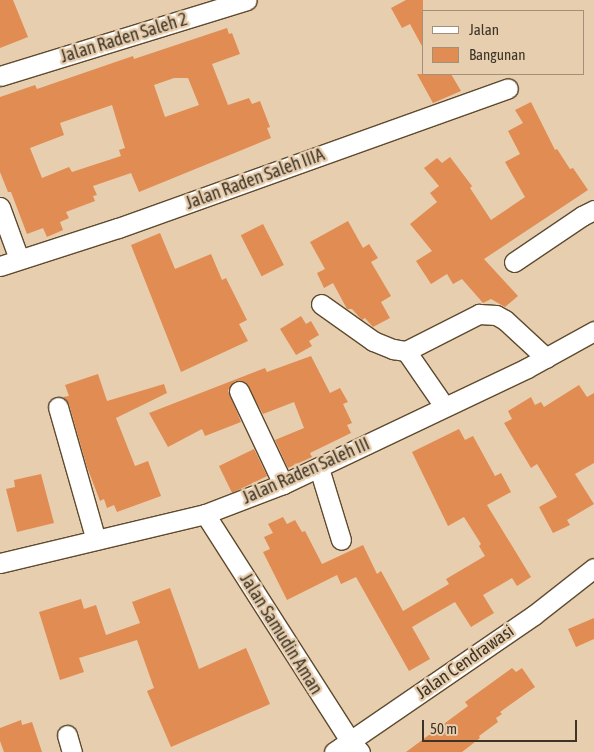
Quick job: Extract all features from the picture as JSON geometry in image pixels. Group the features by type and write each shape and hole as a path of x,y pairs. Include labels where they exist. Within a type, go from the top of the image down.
{"street":[{"name":"Jalan Raden Saleh 2","path":"0,76 247,0"},
{"name":"Jalan Raden Saleh IIIA","path":"0,266 118,228 508,88"},
{"path":"0,207 19,259"},
{"path":"514,262 582,216 594,210"},
{"path":"321,304 373,341 393,349 406,351 478,314 489,314 506,320 546,358"},
{"name":"Jalan Raden Saleh III","path":"0,563 205,514 283,484 546,358 594,331"},
{"path":"406,351 444,406"},
{"path":"239,391 283,484"},
{"path":"58,407 96,540"},
{"path":"319,468 342,540"},
{"name":"Jalan Samudin Aman","path":"205,514 355,747"},
{"name":"Jalan Cendrawasi","path":"334,752 355,747 534,615 594,568"}],"building":[{"path":"0,0 13,0 28,37 0,48"},
{"path":"406,0 423,0 422,46 410,24 402,28 391,8"},
{"path":"227,28 229,34 232,33 240,54 212,64 228,105 249,98 252,104 260,101 270,127 267,128 271,138 139,192 131,173 93,186 97,195 93,196 95,201 66,212 69,218 60,222 63,230 47,237 43,228 27,234 11,192 8,192 0,172 0,97 35,85 37,89 133,56 134,59","holes":["174,78 188,78 199,105 165,117 154,85","112,105 125,148 119,150 121,156 72,172 69,167 42,178 30,148 64,135 60,123"]},
{"path":"417,74 452,75 461,91 433,103"},
{"path":"531,102 555,150 557,149 570,169 573,168 588,190 484,259 518,296 505,307 491,299 483,303 462,279 453,284 447,274 431,284 416,261 432,251 410,224 437,202 430,193 439,186 424,168 437,158 442,163 450,157 472,186 470,188 491,220 525,197 505,162 520,154 508,131 523,123 515,110"},
{"path":"348,221 363,248 369,244 378,258 371,262 391,296 381,302 390,318 373,327 365,318 362,320 352,309 347,309 333,283 324,288 317,273 325,269 310,242"},
{"path":"263,224 284,265 262,276 241,235"},
{"path":"160,233 175,269 211,254 222,280 226,278 247,320 239,324 248,341 181,372 131,245"},
{"path":"301,316 306,324 311,321 319,335 309,341 312,346 296,355 280,329"},
{"path":"311,356 330,393 340,388 348,402 343,404 352,423 347,425 351,433 310,453 312,457 288,468 275,440 304,428 294,402 263,414 245,382 235,381 228,390 241,422 205,436 202,429 168,447 149,413 265,368 267,372"},
{"path":"98,374 107,401 164,384 167,393 116,418 135,466 148,461 161,496 117,512 114,505 107,508 104,499 100,501 87,467 69,404 63,397 69,396 65,385"},
{"path":"579,385 587,397 594,393 594,463 575,474 594,504 567,520 570,525 553,533 539,507 557,497 537,464 531,468 504,423 512,419 508,411 531,397 535,405 541,402 544,407"},
{"path":"459,429 465,440 473,436 495,476 501,473 511,492 487,505 531,577 517,586 512,578 483,595 494,613 471,627 455,602 412,627 430,659 409,671 356,577 341,584 337,575 287,600 263,552 270,549 264,537 273,533 268,524 283,517 287,524 295,520 302,532 305,531 322,564 363,545 377,574 381,571 403,611 449,584 446,579 485,556 479,546 481,544 464,517 448,526 412,452"},
{"path":"254,449 267,476 232,493 219,466"},
{"path":"41,474 54,523 17,532 6,489 15,487 14,480"},
{"path":"170,588 199,669 246,648 270,704 171,747 147,691 154,688 137,640 79,658 84,672 60,680 39,612 81,599 84,609 96,605 106,635 140,623 132,602"},
{"path":"594,618 594,639 576,647 568,629"},
{"path":"512,668 516,672 522,668 535,687 500,712 502,714 496,718 498,722 479,736 480,738 462,752 406,752 468,706 465,702"},
{"path":"21,720 22,725 32,722 42,752 4,752 0,741 0,728"}]}
